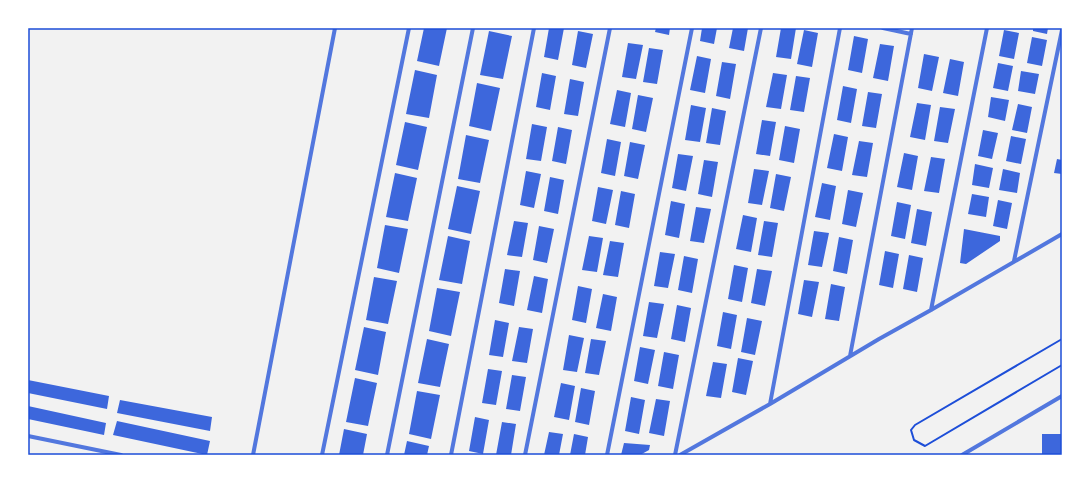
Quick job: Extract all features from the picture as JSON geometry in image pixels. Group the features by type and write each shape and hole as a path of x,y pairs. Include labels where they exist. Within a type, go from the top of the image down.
{"street":[{"path":"253,455 335,28"},
{"path":"322,455 409,28"},
{"path":"387,455 473,28"},
{"path":"451,455 534,28"},
{"path":"525,455 610,28"},
{"path":"607,455 692,28"},
{"path":"675,455 761,28"},
{"path":"770,404 840,28"},
{"path":"883,28 911,34"},
{"path":"850,356 912,28"},
{"path":"931,310 988,28"},
{"path":"1014,261 1062,30"},
{"path":"680,455 1062,234"},
{"path":"963,455 1062,396"},
{"path":"28,436 121,455"}],"path":[{"path":"1062,339 915,425 911,430 914,440 925,446 1062,365"}],"building":[{"path":"424,28 447,28 439,66 417,61"},
{"path":"549,28 564,28 558,60 544,57"},
{"path":"656,28 670,28 669,35 655,32"},
{"path":"702,28 717,28 714,44 700,41"},
{"path":"733,28 748,28 744,51 729,48"},
{"path":"781,28 796,28 791,59 776,57"},
{"path":"1033,28 1048,28 1047,34 1033,31"},
{"path":"804,30 818,33 812,67 797,64"},
{"path":"1004,30 1019,33 1014,59 999,56"},
{"path":"489,31 512,36 503,79 480,75"},
{"path":"578,31 593,34 586,68 572,65"},
{"path":"854,36 868,39 862,73 848,70"},
{"path":"1032,37 1047,40 1042,66 1027,63"},
{"path":"628,43 643,45 636,79 622,77"},
{"path":"880,44 894,46 888,81 873,78"},
{"path":"649,48 663,50 657,84 643,82"},
{"path":"924,54 939,57 932,91 918,88"},
{"path":"697,56 711,59 705,93 690,90"},
{"path":"950,59 964,62 958,96 943,93"},
{"path":"722,62 736,64 730,99 716,96"},
{"path":"998,63 1013,66 1008,91 993,88"},
{"path":"415,70 437,75 429,118 406,114"},
{"path":"1021,71 1039,74 1035,94 1018,91"},
{"path":"542,73 556,76 550,110 536,107"},
{"path":"773,73 787,75 781,109 766,107"},
{"path":"796,76 810,78 804,112 790,110"},
{"path":"570,79 584,82 578,116 564,114"},
{"path":"477,83 500,88 491,131 469,126"},
{"path":"843,86 857,89 851,123 837,120"},
{"path":"617,90 631,93 625,127 610,124"},
{"path":"868,92 882,94 876,128 862,126"},
{"path":"638,95 653,98 646,132 632,129"},
{"path":"991,97 1009,100 1005,121 988,117"},
{"path":"917,103 931,105 925,140 910,137"},
{"path":"1018,104 1032,107 1027,133 1012,130"},
{"path":"691,105 706,108 700,142 685,140"},
{"path":"940,107 955,109 948,143 934,141"},
{"path":"712,108 726,111 720,145 706,143"},
{"path":"762,120 776,122 770,156 756,154"},
{"path":"405,122 427,127 418,170 396,165"},
{"path":"532,124 547,127 541,161 526,159"},
{"path":"785,126 800,129 794,163 779,160"},
{"path":"558,127 572,130 566,164 552,161"},
{"path":"983,130 998,133 992,159 978,156"},
{"path":"834,134 848,137 842,171 827,168"},
{"path":"466,135 489,140 480,183 458,179"},
{"path":"1011,136 1026,139 1021,164 1006,161"},
{"path":"607,139 621,142 615,176 601,173"},
{"path":"859,141 873,143 867,177 852,175"},
{"path":"630,142 645,145 638,179 624,176"},
{"path":"904,153 918,156 912,190 897,187"},
{"path":"678,154 693,156 686,191 672,188"},
{"path":"931,157 945,159 939,193 924,191"},
{"path":"1057,159 1062,160 1062,174 1054,173"},
{"path":"704,160 718,162 712,197 698,194"},
{"path":"975,164 993,168 989,188 972,185"},
{"path":"754,169 769,171 762,205 748,203"},
{"path":"1003,169 1020,173 1017,193 999,190"},
{"path":"526,171 541,174 534,208 520,205"},
{"path":"395,173 417,178 408,221 386,217"},
{"path":"776,174 791,177 784,211 770,208"},
{"path":"550,177 564,180 558,214 544,211"},
{"path":"822,183 836,186 830,220 815,217"},
{"path":"457,186 480,191 471,234 448,229"},
{"path":"598,187 613,190 606,224 592,221"},
{"path":"848,190 863,193 856,227 842,224"},
{"path":"621,191 635,194 629,228 615,225"},
{"path":"972,194 989,197 986,217 968,214"},
{"path":"998,200 1012,203 1007,229 993,226"},
{"path":"671,201 685,204 679,238 665,235"},
{"path":"897,202 911,205 905,239 891,236"},
{"path":"696,207 711,209 704,243 690,241"},
{"path":"917,209 932,212 926,246 911,243"},
{"path":"743,215 757,218 751,252 736,249"},
{"path":"514,221 528,223 522,257 507,255"},
{"path":"764,221 778,223 772,257 758,255"},
{"path":"385,225 408,229 399,273 377,268"},
{"path":"539,226 554,229 547,263 533,260"},
{"path":"964,229 1000,236 1000,241 966,264 960,263"},
{"path":"814,231 829,233 822,267 808,265"},
{"path":"448,236 470,241 462,284 439,280"},
{"path":"589,236 603,238 597,272 582,270"},
{"path":"839,237 853,240 847,274 833,271"},
{"path":"610,241 624,243 618,277 603,275"},
{"path":"885,251 899,254 893,288 879,285"},
{"path":"660,252 675,254 668,288 654,286"},
{"path":"909,255 923,258 917,292 903,289"},
{"path":"684,256 698,259 692,293 678,290"},
{"path":"734,265 748,268 742,302 728,299"},
{"path":"505,269 520,271 514,306 499,303"},
{"path":"757,269 772,271 765,306 751,303"},
{"path":"534,276 548,279 542,313 527,310"},
{"path":"374,277 397,281 388,324 366,320"},
{"path":"804,280 819,282 812,317 798,314"},
{"path":"831,284 845,287 839,321 825,319"},
{"path":"578,286 592,289 586,323 572,320"},
{"path":"437,288 460,292 451,336 429,331"},
{"path":"603,294 617,297 611,331 596,328"},
{"path":"649,302 664,304 657,338 643,336"},
{"path":"677,305 691,308 685,342 671,339"},
{"path":"723,312 737,315 731,349 717,346"},
{"path":"747,318 762,321 755,355 741,352"},
{"path":"495,320 509,323 503,357 489,355"},
{"path":"364,327 386,332 378,375 355,370"},
{"path":"519,327 533,329 527,363 512,361"},
{"path":"569,335 584,338 577,372 563,370"},
{"path":"427,339 449,344 440,387 418,383"},
{"path":"591,339 606,341 599,375 585,373"},
{"path":"640,347 655,350 648,384 634,381"},
{"path":"664,352 679,355 673,389 658,386"},
{"path":"738,358 753,361 746,395 732,392"},
{"path":"713,362 727,364 721,398 706,396"},
{"path":"488,369 502,371 496,405 482,403"},
{"path":"512,375 526,377 520,411 506,409"},
{"path":"355,378 377,383 368,426 346,422"},
{"path":"28,380 109,396 107,409 28,393"},
{"path":"561,383 575,386 569,420 554,417"},
{"path":"581,388 595,391 589,425 575,422"},
{"path":"417,391 440,395 431,439 409,434"},
{"path":"631,397 645,400 639,434 625,431"},
{"path":"656,399 670,401 664,436 649,433"},
{"path":"120,400 212,417 210,431 117,413"},
{"path":"28,406 106,423 104,435 28,419"},
{"path":"475,417 489,420 483,454 469,451"},
{"path":"117,421 210,441 207,455 113,435"},
{"path":"502,422 516,424 511,455 496,455"},
{"path":"344,429 367,434 363,455 339,455"},
{"path":"549,432 563,434 559,455 544,455"},
{"path":"574,434 588,437 585,455 570,455"},
{"path":"1042,434 1062,434 1062,455 1042,455"},
{"path":"407,441 429,446 427,455 404,455"},
{"path":"624,443 650,445 649,450 640,455 621,455"}]}
